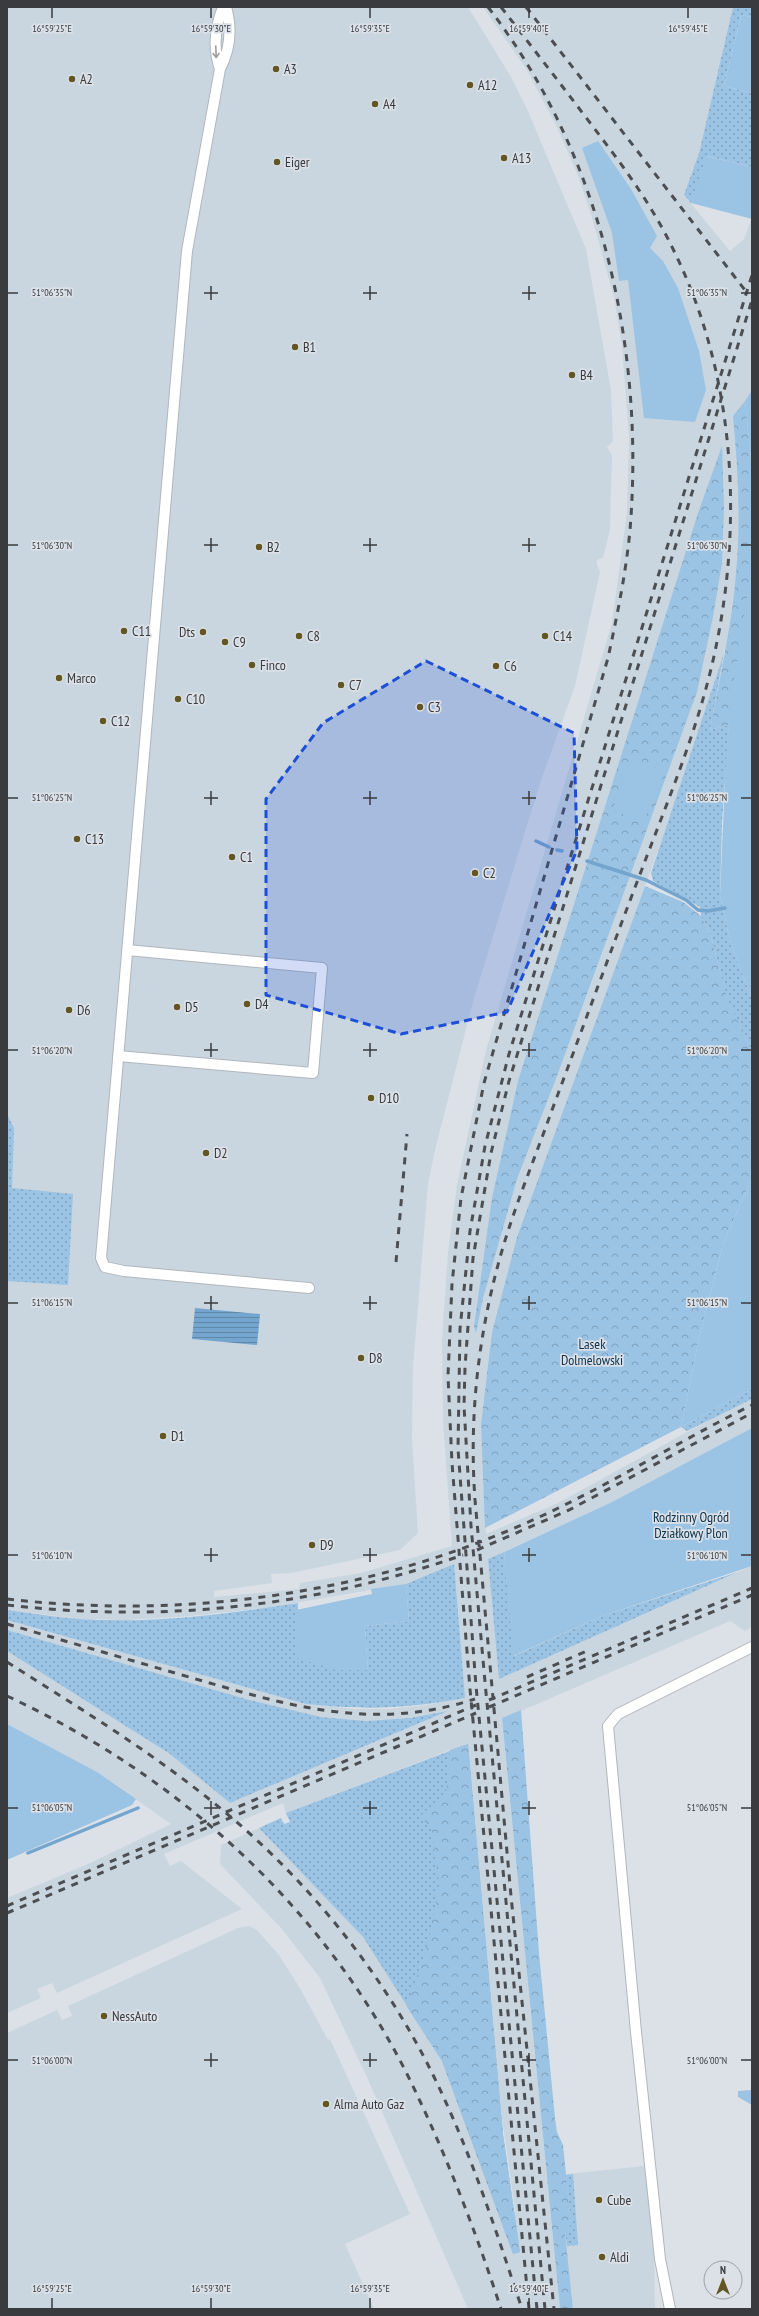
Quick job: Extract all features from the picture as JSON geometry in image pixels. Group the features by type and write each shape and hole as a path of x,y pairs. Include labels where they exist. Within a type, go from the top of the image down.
{"street":[{"path":"220,69 215,55 218,20 223,7"},
{"path":"226,7 230,21 227,56 220,69 187,251 101,1258 105,1267 124,1271 309,1288"},
{"path":"118,1056 314,1073 322,968 127,950"},
{"path":"670,2309 662,2271 639,2060 608,1726 618,1714 752,1647"}],"highlighted area":[{"path":"426,661 574,733 577,850 507,1012 401,1034 266,995 266,799 323,723"}],"shaded area":[{"path":"7,7 468,7 511,77 527,109 586,249 611,390 613,441 607,447 612,456 610,530 603,558 598,559 596,562 600,572 575,686 540,783 474,998 435,1150 428,1184 413,1367 412,1439 418,1533 400,1550 292,1573 271,1574 272,1583 214,1591 214,1597 299,1589 300,1583 361,1573 452,1546 443,1422 442,1340 448,1252 457,1185 486,1050 612,623 627,512 629,436 622,346 614,297 591,214 578,176 557,127 527,70 483,7 733,7 699,153 684,195 730,251 744,239 752,218 752,390 745,401 752,470 752,566 748,596 724,653 668,823 517,1237 492,1332 481,1424 486,1534 558,1503 718,1415 752,1399 752,1428 612,1502 488,1559 499,1679 752,1566 752,1627 745,1631 730,1621 502,1719 560,2309 468,2309 366,2075 320,1978 282,1929 220,1864 221,1845 259,1828 363,1937 442,2061 513,2254 515,2210 450,1750 286,1813 283,1803 164,1854 170,1866 181,1861 242,1909 57,1993 52,1983 37,1989 41,1998 7,2013 7,1898 88,1864 171,1824 97,1772 7,1724 7,1651 170,1754 230,1803 446,1712 410,1718 366,1721 321,1717 246,1699 7,1630 7,1620 306,1704 356,1709 390,1709 426,1705 464,1698 453,1565 406,1584 265,1608 190,1616 128,1620 79,1619 7,1610"},
{"path":"195,1308 260,1314 257,1345 192,1339"},
{"path":"249,1926 257,1930 279,1955 301,1990 328,2040 330,2039 410,2214 345,2244 374,2309 7,2309 7,2033 57,2010 62,2020 72,2016 68,2006 238,1928"},
{"path":"645,2166 654,2253 655,2309 574,2309 568,2294 557,2175"}],"green space":[{"path":"733,7 752,7 752,17 741,15 724,86 752,93 752,167 707,156 691,203 684,195 699,153"},
{"path":"741,15 752,17 752,93 724,86"},
{"path":"598,141 631,189 657,236 650,248 663,261 678,288 699,351 706,390 695,422 644,418 628,280 619,281 612,233 582,148"},
{"path":"706,156 752,167 752,219 691,203"},
{"path":"752,390 752,470 745,401"},
{"path":"745,401 752,470 752,566 729,725 710,730 732,613 738,554 738,495 733,416"},
{"path":"722,446 724,508 722,563 713,617 697,692 557,1076 517,1179 483,1298 476,1333 474,1326 492,1198 518,1081 698,513"},
{"path":"752,566 752,999 731,944 720,896 726,756 732,693"},
{"path":"724,653 710,730 729,725 722,822 720,896 731,944 752,999 752,1051 728,1002 710,933 701,916 700,907 653,881 651,873"},
{"path":"630,762 666,770 643,822 613,810 620,783"},
{"name":"Lasek Dolmelowski","path":"645,886 683,902 701,916 710,933 728,1001 752,1051 752,1178 723,1244 699,1338 681,1427 485,1528 481,1424 492,1332 517,1237"},
{"path":"7,1114 14,1128 12,1188 73,1194 68,1285 7,1281"},
{"path":"752,1178 752,1389 681,1427 699,1338 723,1244"},
{"path":"752,1389 752,1399 687,1431 681,1427"},
{"name":"Rodzinny Ogród Działkowy Plon","path":"752,1428 752,1566 602,1616 513,1656 504,1552 612,1502"},
{"path":"504,1552 514,1656 602,1616 738,1572 499,1679 488,1559"},
{"path":"454,1564 465,1698 443,1702 367,1708 306,1704 7,1620 7,1610 79,1619 134,1620 189,1617 298,1603 297,1658 368,1670 365,1626 409,1621 406,1584"},
{"path":"406,1584 409,1621 365,1626 368,1670 336,1670 297,1658 296,1610 372,1594 371,1589"},
{"path":"7,1630 246,1699 321,1717 366,1721 410,1718 448,1711 230,1803 170,1754 7,1651"},
{"path":"521,1710 539,1953 555,2118 557,2132 563,2145 571,2224 565,2233 573,2309 560,2309 502,1718"},
{"path":"7,1724 97,1772 136,1799 132,1805 7,1860"},
{"path":"468,1744 503,2134 520,2252 513,2254 442,2061 363,1937 259,1828 281,1818 284,1824 290,1822 286,1813"},
{"path":"468,1744 503,2134 520,2252 513,2254 442,2061 407,2007 428,1943 439,1884 432,1830 420,1816 446,1794 450,1750"},
{"path":"752,2090 752,2105 738,2097 738,2091"},
{"path":"573,2174 578,2245 567,2246 565,2232 571,2224 566,2175"}],"waterway":[{"path":"536,841 549,847"},
{"path":"557,850 562,851"},
{"path":"587,861 646,880 686,900 698,910 708,911 725,908"},
{"path":"28,1853 138,1808"}],"railway":[{"path":"488,7 527,64 560,125 587,188 607,255 621,323 630,392 633,461 630,530 626,562 608,658 484,1083 461,1198 452,1284 448,1376 452,1463 470,1689 529,2309"},
{"path":"501,7 626,171 656,217 673,249 694,297 710,346 721,397 728,449 731,501 729,553 723,605 714,656 700,710 672,791 512,1218 501,1254 486,1315 477,1376 473,1438 475,1500 511,1896 554,2309"},
{"path":"526,7 748,294"},
{"path":"537,2309 476,1686 458,1449 460,1329 470,1231 485,1146 509,1054 752,275"},
{"path":"545,2309 471,1526 464,1406 465,1367 473,1258 491,1153 509,1081 752,300"},
{"path":"396,1262 407,1134"},
{"path":"7,1599 75,1605 142,1606 210,1603 277,1595 343,1583 408,1566 472,1545 535,1519 590,1492 752,1405"},
{"path":"477,1550 569,1510 752,1413"},
{"path":"7,1605 66,1610 124,1612 181,1611 238,1606 294,1598 351,1587 407,1573 463,1555"},
{"path":"489,1700 752,1588"},
{"path":"489,1707 752,1595"},
{"path":"7,1624 256,1696 327,1711 363,1714 399,1714 436,1709 475,1699"},
{"path":"527,1677 589,1650"},
{"path":"7,1662 122,1736 206,1796 265,1847 325,1911 353,1946 379,1981 402,2019 424,2057 443,2096 476,2175 522,2309"},
{"path":"7,1696 70,1728 129,1765 186,1806 239,1851 288,1901 333,1955 372,2012 421,2102 481,2249 501,2309"},
{"path":"7,1906 476,1705"},
{"path":"7,1913 476,1713"}],"place":[{"name":"A3","path":"276,69"},
{"name":"A2","path":"72,79"},
{"name":"A12","path":"470,85"},
{"name":"A4","path":"375,104"},
{"name":"A13","path":"504,158"},
{"name":"Eiger","path":"277,162"},
{"name":"B1","path":"295,347"},
{"name":"B4","path":"572,375"},
{"name":"B2","path":"259,547"},
{"name":"C11","path":"124,631"},
{"name":"Dts","path":"203,632"},
{"name":"C8","path":"299,636"},
{"name":"C14","path":"545,636"},
{"name":"C9","path":"225,642"},
{"name":"Finco","path":"252,665"},
{"name":"C6","path":"496,666"},
{"name":"Marco","path":"59,678"},
{"name":"C7","path":"341,685"},
{"name":"C10","path":"178,699"},
{"name":"C3","path":"420,707"},
{"name":"C12","path":"103,721"},
{"name":"C13","path":"77,839"},
{"name":"C1","path":"232,857"},
{"name":"C2","path":"475,873"},
{"name":"D4","path":"247,1004"},
{"name":"D5","path":"177,1007"},
{"name":"D6","path":"69,1010"},
{"name":"D10","path":"371,1098"},
{"name":"D2","path":"206,1153"},
{"name":"D8","path":"361,1358"},
{"name":"D1","path":"163,1436"},
{"name":"D9","path":"312,1545"},
{"name":"NessAuto","path":"104,2016"},
{"name":"Alma Auto Gaz","path":"326,2104"},
{"name":"Cube","path":"599,2200"},
{"name":"Aldi","path":"602,2257"}]}
